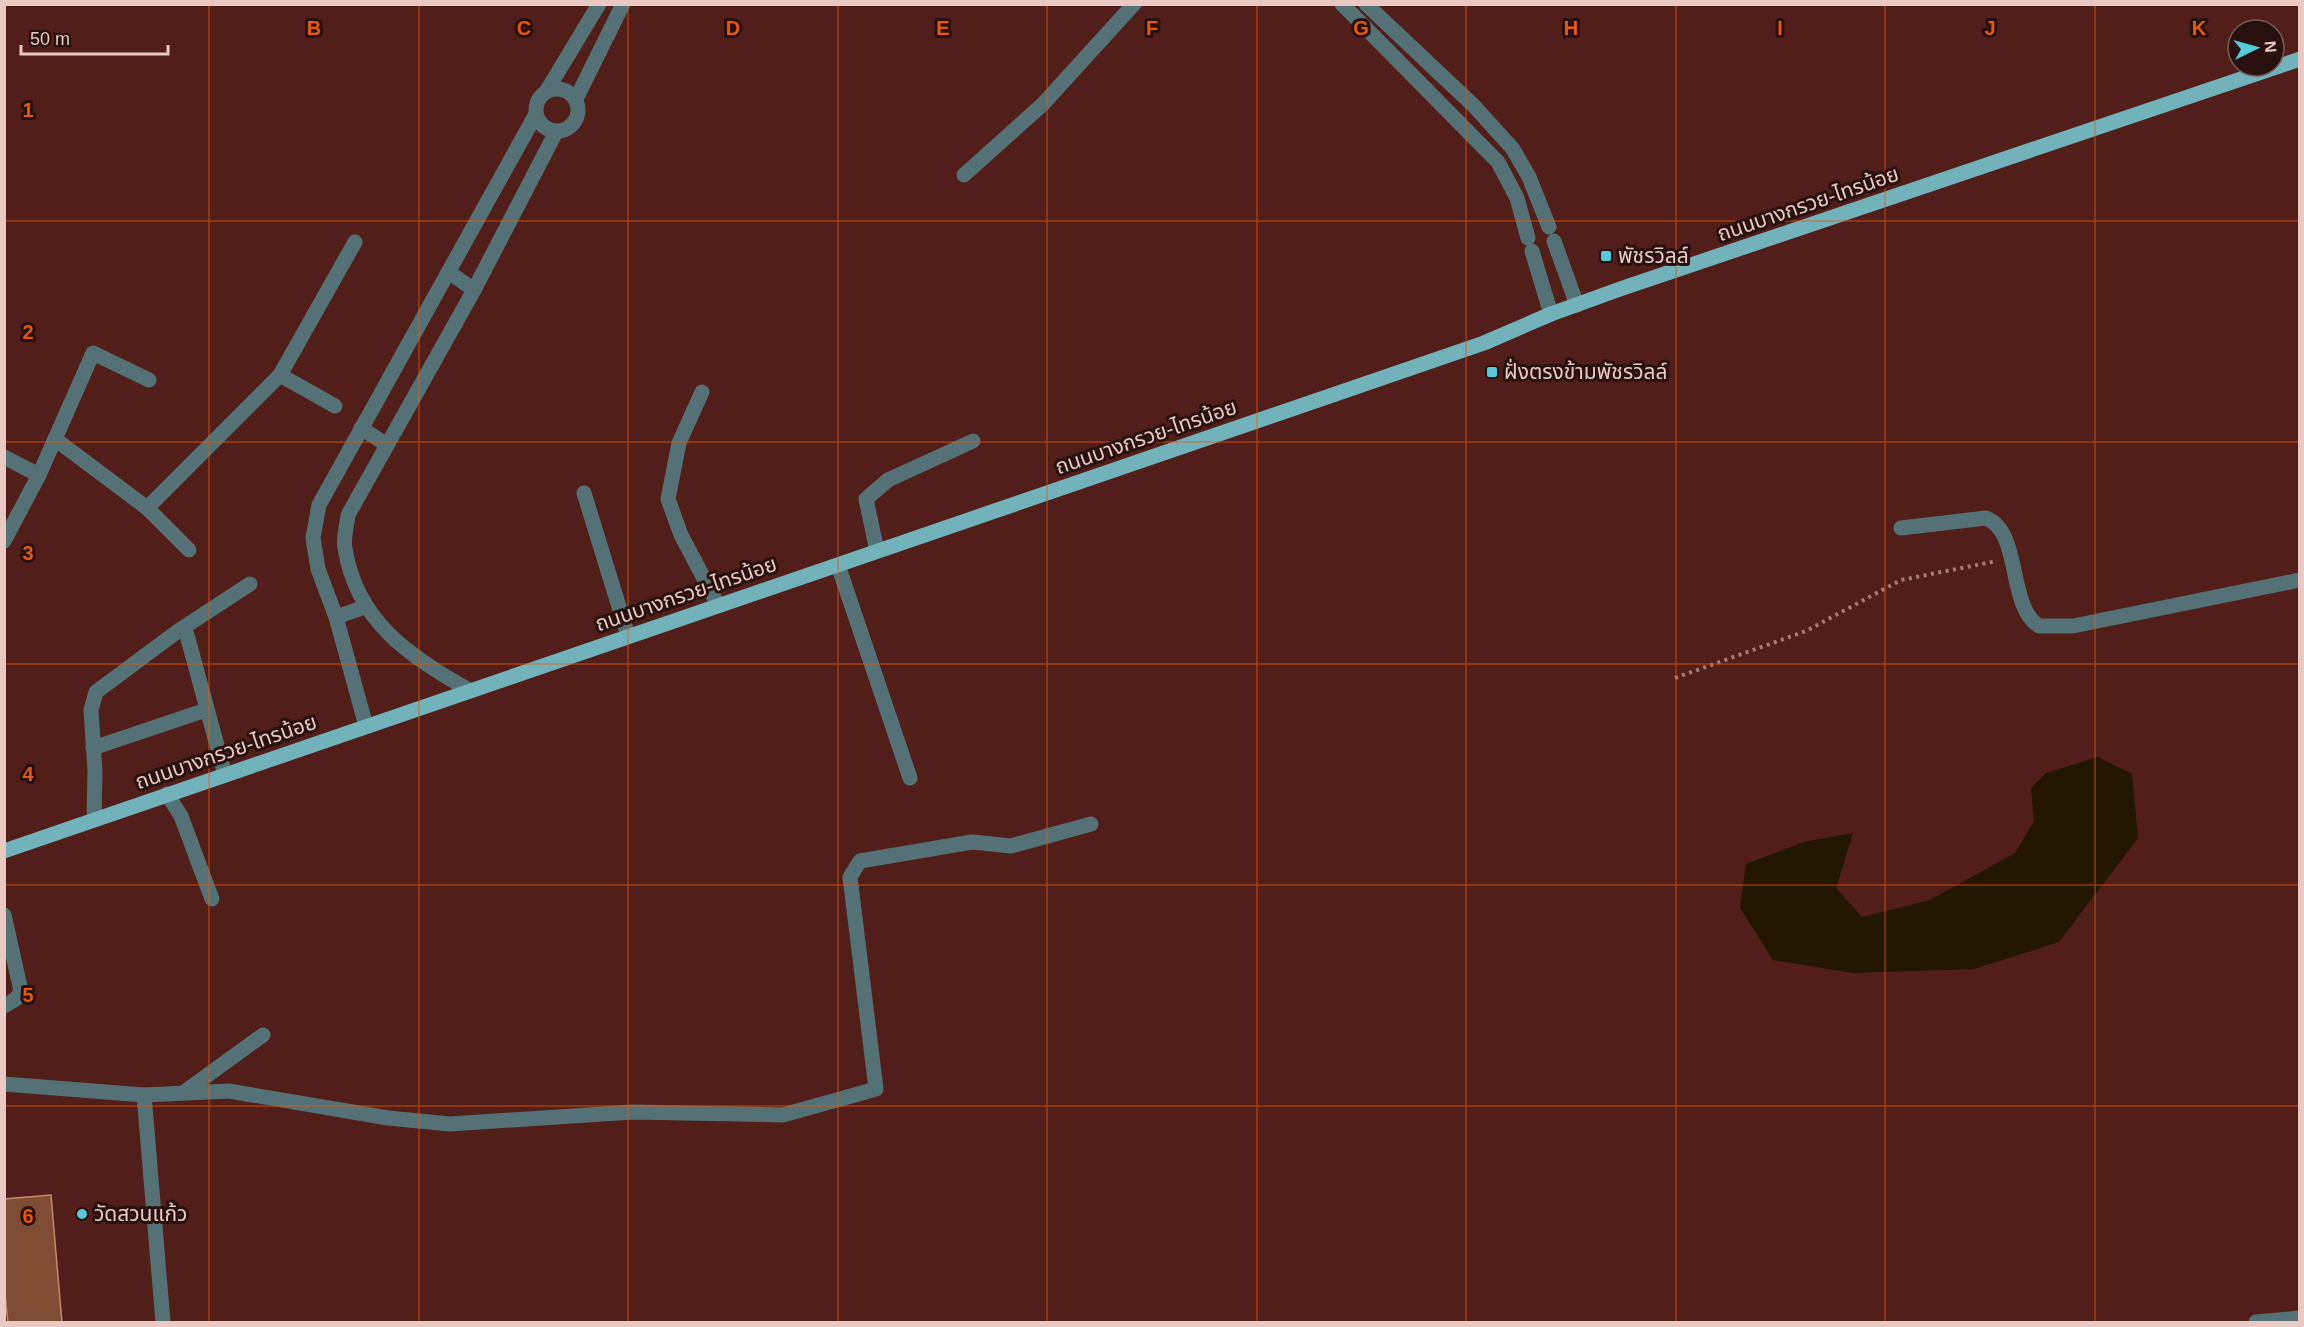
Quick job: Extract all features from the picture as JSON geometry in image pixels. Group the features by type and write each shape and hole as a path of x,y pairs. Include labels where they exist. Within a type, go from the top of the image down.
{"main road":[{"name":"ถนนบางกรวย-ไทรน้อย","path":"4,851 1484,343 1577,305 2300,59"}],"street":[{"path":"366,726 336,617 321,578 313,538 319,505 536,114 540,97 546,92 599,4"},
{"path":"964,175 1042,104 1134,4"},
{"path":"1342,4 1498,162 1517,198 1551,314"},
{"path":"1366,4 1474,106 1513,148 1529,177 1577,305"},
{"path":"471,691 423,665 365,607 344,547 348,516 474,290 556,132 570,127 575,122 578,114 576,99 617,7"},
{"path":"546,92 562,89 576,99"},
{"path":"536,114 543,126 556,132"},
{"path":"1498,162 1513,148"},
{"path":"147,508 280,375 356,242"},
{"path":"448,272 474,290"},
{"path":"4,541 39,475 93,353 149,380"},
{"path":"280,375 335,406"},
{"path":"702,392 679,443 668,499 681,535 718,606"},
{"path":"361,428 387,445"},
{"path":"55,439 147,508 189,550"},
{"path":"877,551 866,499 888,480 973,441"},
{"path":"4,457 39,475"},
{"path":"584,493 628,636"},
{"path":"1901,528 1986,518 2000,527 2027,615 2039,626 2073,626 2300,580"},
{"path":"838,565 910,778"},
{"path":"94,820 91,710 96,692 250,584"},
{"path":"336,617 365,607"},
{"path":"183,630 187,635 225,775"},
{"path":"93,748 206,710"},
{"path":"167,794 181,816 212,899"},
{"path":"4,1084 144,1095 229,1091 388,1118 450,1124 633,1112 783,1115 876,1089 850,877 861,861 972,842 1011,846 1091,824"},
{"path":"4,915 21,991 16,999 4,1006"},
{"path":"183,1093 263,1035"},
{"path":"144,1095 163,1323"},
{"path":"2256,1323 2300,1318"}],"path":[{"path":"1675,678 1806,632 1901,580 2010,559"}],"shaded area":[{"path":"2098,757 2132,774 2138,838 2059,942 1974,969 1853,973 1773,960 1740,908 1746,864 1804,842 1853,833 1836,888 1862,917 1930,900 2015,853 2034,821 2031,788 2046,773"}],"building":[{"path":"51,1195 62,1323 8,1323 4,1286 4,1199"}],"place":[{"name":"พัชรวิลล์","path":"1606,256"},
{"name":"ฝั่งตรงข้ามพัชรวิลล์","path":"1492,372"},
{"name":"วัดสวนแก้ว","path":"82,1214"}]}
